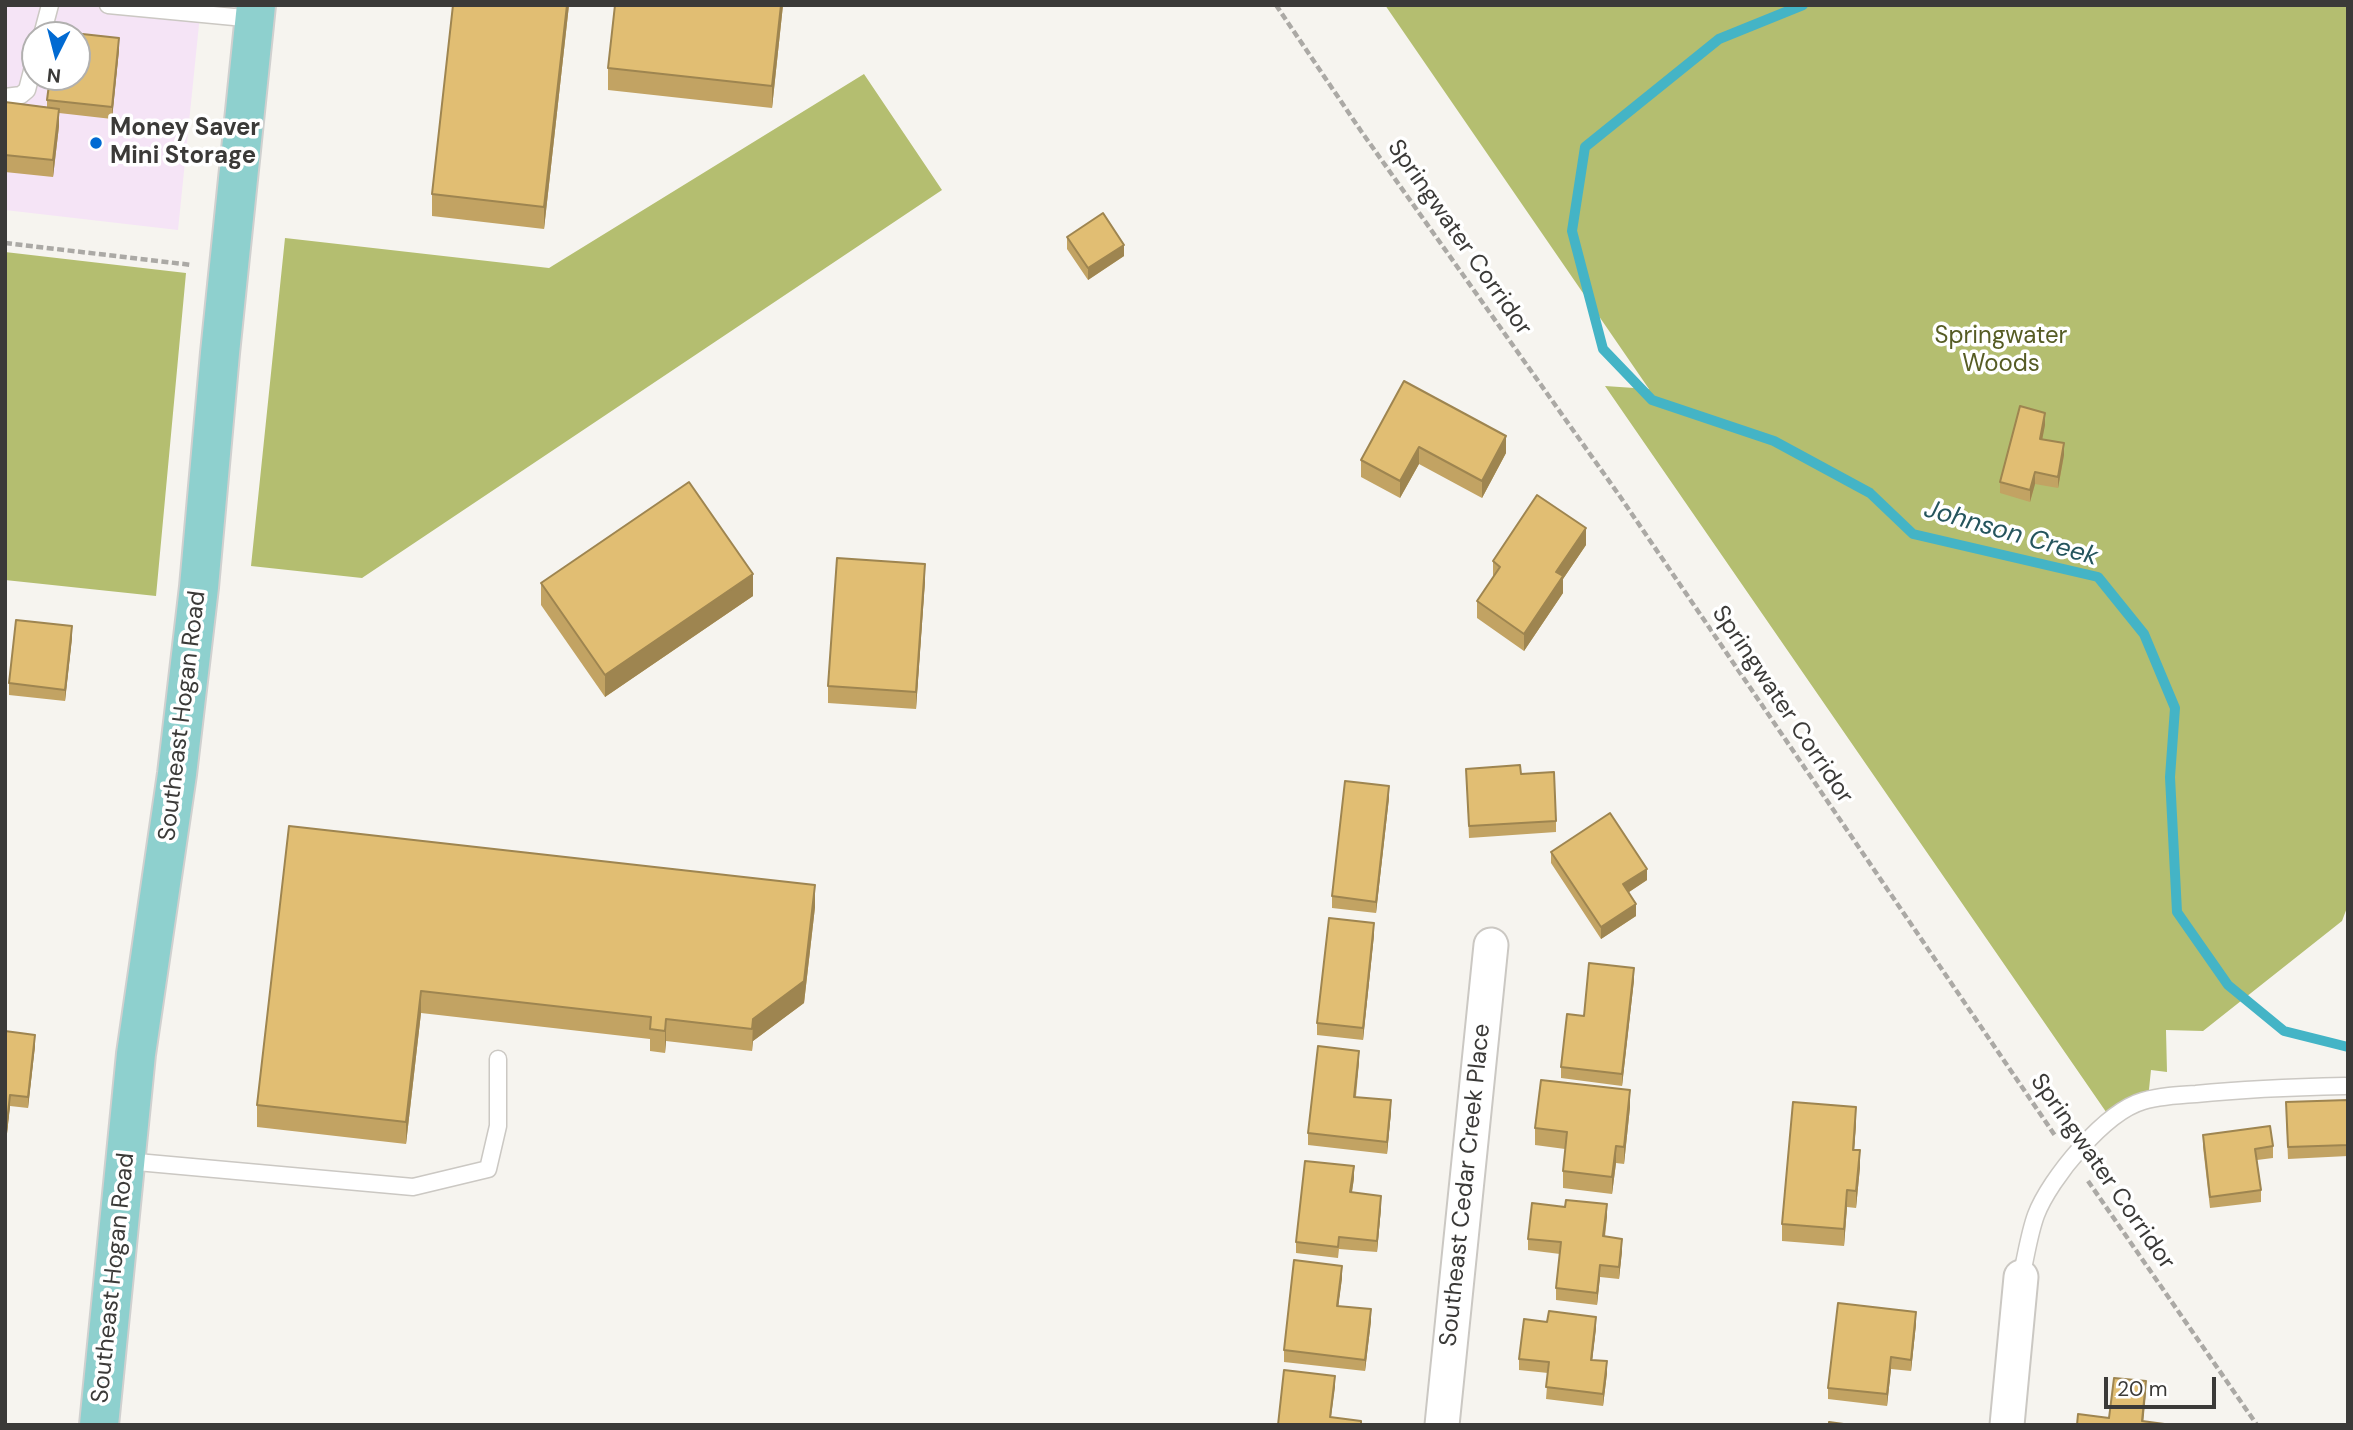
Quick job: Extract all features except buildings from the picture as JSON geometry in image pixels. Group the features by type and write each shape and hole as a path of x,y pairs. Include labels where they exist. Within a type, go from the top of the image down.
{"main road":[{"name":"Southeast Hogan Road","path":"99,1425 136,1054 177,774 199,587 256,12"}],"street":[{"name":"Southeast Cedar Creek Place","path":"1442,1425 1491,945"},
{"path":"2007,1425 2021,1277"}],"lane":[{"path":"108,5 256,12"},
{"path":"5,97 21,95 24,91"},
{"path":"125,1161 413,1187 488,1169 498,1126 498,1059"},
{"path":"2021,1277 2039,1208 2050,1188 2101,1127 2125,1108 2143,1101 2220,1091 2345,1086"}],"path":[{"name":"Springwater Corridor","path":"1276,5 1619,495 2071,1160 2107,1207 2257,1425"},
{"path":"5,243 229,269"}],"shaded area":[{"name":"Money Saver Mini Storage","path":"5,5 201,5 178,230 5,210"}],"green space":[{"name":"Springwater Woods","path":"1385,5 2348,5 2348,905 2342,921 2203,1031 2166,1030 2167,1072 2151,1070 2148,1099 2113,1122 1605,386 1649,389"},
{"path":"864,74 942,190 362,578 251,566 285,238 549,268"},
{"path":"5,252 186,273 156,596 5,580"}],"waterway":[{"name":"Johnson Creek","path":"1803,5 1719,39 1585,147 1572,231 1603,349 1652,400 1774,441 1870,493 1913,534 2098,577 2144,634 2175,708 2170,777 2177,912 2228,985 2284,1031 2348,1047"}],"place":[{"name":"Money Saver Mini Storage","path":"96,143"}]}
